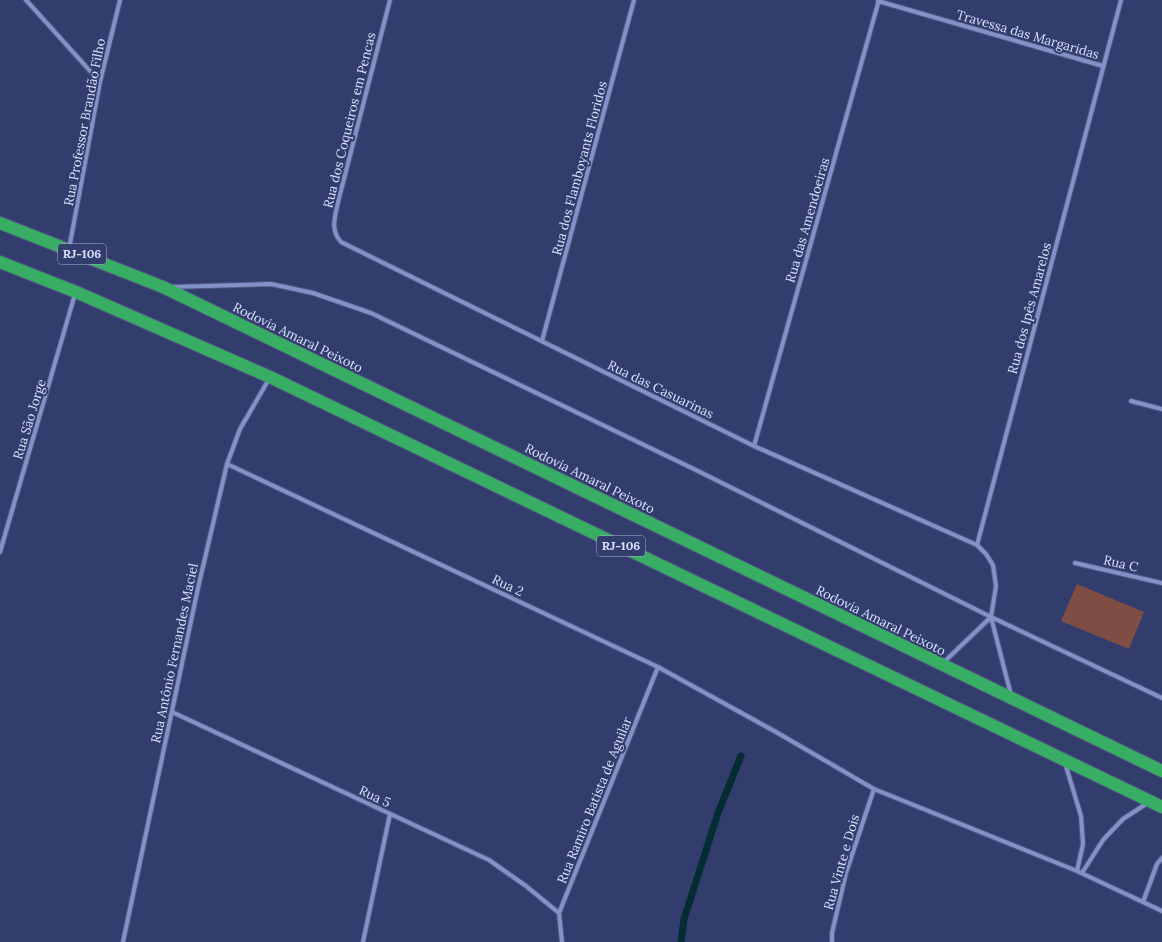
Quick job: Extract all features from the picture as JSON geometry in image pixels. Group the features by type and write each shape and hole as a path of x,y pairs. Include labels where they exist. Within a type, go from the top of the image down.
{"highway":[{"name":"Rodovia Amaral Peixoto","path":"0,223 162,287 1162,771"},
{"name":"RJ-106","path":"0,262 76,292 270,377 1162,807"}],"street":[{"path":"26,0 100,82"},
{"name":"Rua Professor Brandão Filho","path":"69,249 100,82 120,0"},
{"name":"Rua dos Coqueiros em Pencas","path":"341,242 335,236 333,228 338,202 390,0"},
{"name":"Rua dos Flamboyants Floridos","path":"542,342 634,0"},
{"name":"Travessa das Margaridas","path":"879,0 1103,66"},
{"name":"Rua das Amendoeiras","path":"754,446 879,0"},
{"name":"Rua dos Ipês Amarelos","path":"977,545 1121,0"},
{"name":"Rua das Casuarinas","path":"341,242 754,446 977,545"},
{"path":"162,287 270,284 313,293 370,313 693,468 991,617 1162,698"},
{"name":"Rua São Jorge","path":"0,552 76,292"},
{"name":"Rua Antônio Fernandes Maciel","path":"123,942 198,588 227,464 240,428 270,377"},
{"path":"1132,401 1162,409"},
{"name":"Rua 2","path":"227,464 658,667 776,732 874,789 1077,871 1162,911"},
{"path":"977,545 993,564 996,586 991,617 1012,698"},
{"name":"Rua C","path":"1075,563 1162,583"},
{"path":"941,664 991,617"},
{"name":"Rua Ramiro Batista de Aguilar","path":"562,942 559,913 658,667"},
{"name":"Rua 5","path":"172,712 489,860 526,886 559,913"},
{"path":"1064,759 1081,816 1083,844 1077,871"},
{"name":"Rua Vinte e Dois","path":"832,942 832,933 846,873 874,789"},
{"path":"1082,874 1103,840 1113,829 1123,819 1151,802"},
{"path":"363,942 390,814"},
{"path":"1143,902 1157,864 1162,858"}],"shaded area":[{"path":"1077,584 1144,612 1129,649 1061,621"}],"waterway":[{"path":"681,942 684,919 718,813 741,756"}]}
